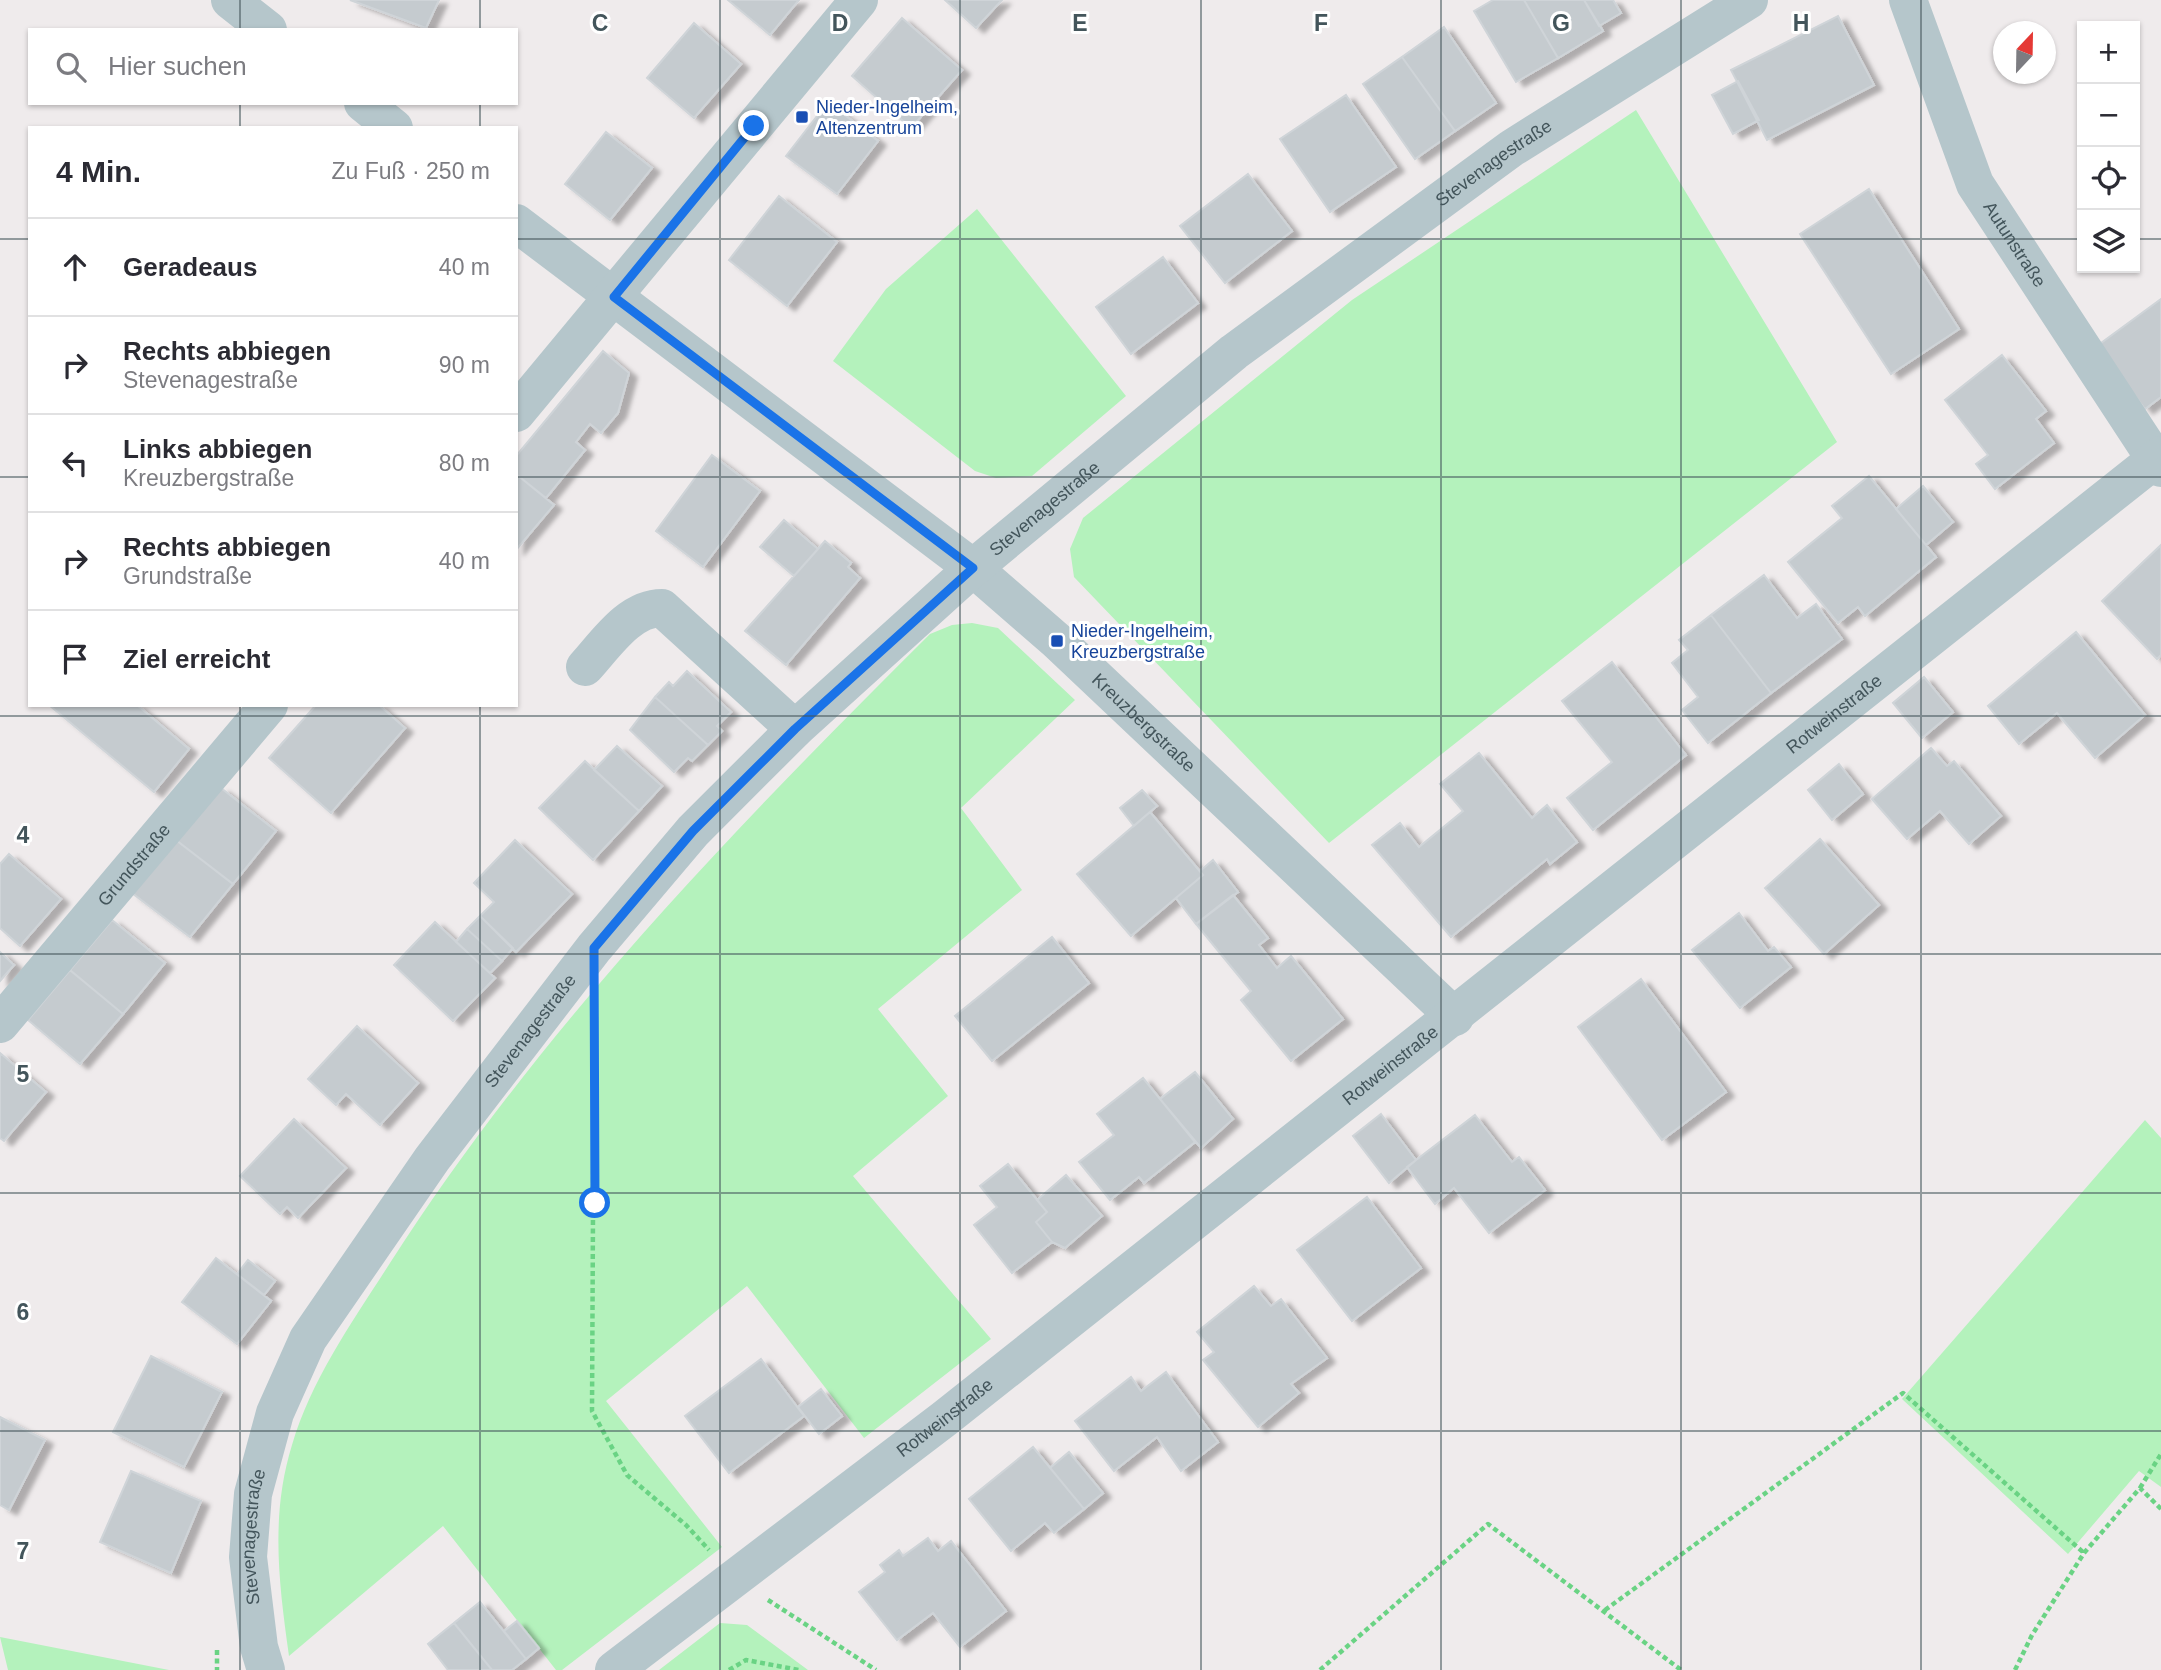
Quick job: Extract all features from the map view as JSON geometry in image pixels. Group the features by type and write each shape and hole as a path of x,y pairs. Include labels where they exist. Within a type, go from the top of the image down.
{"street":[{"path":"230,0 265,28"},
{"path":"518,411 859,0"},
{"name":"Stevenagestraße","path":"266,1670 259,1647 248,1557 253,1494 275,1413 307,1339 432,1159 594,948 693,831 795,729 973,568 1234,352 1512,148 1749,0"},
{"name":"Autunstraße","path":"1908,0 1975,184 2159,461"},
{"path":"365,105 392,126"},
{"name":"Kreuzbergstraße","path":"518,225 973,568 1057,641 1455,1017"},
{"name":"Rotweinstraße","path":"614,1670 944,1419 2159,461"},
{"path":"585,667 631,618 649,608 662,608 795,729"},
{"name":"Grundstraße","path":"0,1024 267,707"}],"path":[{"path":"594,948 592,1410 627,1475 686,1525 736,1579 876,1670"},
{"path":"1605,1611 1903,1393 2084,1553"},
{"path":"2015,1670 2032,1635 2084,1553 2140,1488 2161,1454"},
{"path":"2140,1488 2161,1509"},
{"path":"1320,1670 1488,1524 1681,1670"},
{"path":"729,1670 746,1660 799,1670"}],"green space":[{"path":"1636,110 1837,442 1329,843 1074,577 1070,549 1083,518 1352,300"},
{"path":"977,209 1126,396 1032,476 996,478 975,471 833,361 886,289"},
{"path":"972,623 998,628 1075,700 961,808 1022,890 878,1009 948,1096 853,1176 991,1339 864,1438 747,1286 606,1401 722,1547 562,1670 556,1670 443,1526 289,1656 278,1550 285,1471 300,1420 322,1373 390,1263 448,1177 510,1093 575,1013 713,857 930,634 952,625"},
{"path":"2145,1120 2161,1138 2161,1487 2139,1471 2068,1554 1902,1399"},
{"path":"720,1623 747,1625 808,1670 659,1670"},
{"path":"0,1637 169,1670 8,1670"}],"building":[{"path":"350,0 439,0 426,28"},
{"path":"728,0 799,0 770,35"},
{"path":"945,0 1002,0 976,28"},
{"path":"1493,0 1524,0 1558,58 1516,82 1474,11"},
{"path":"1524,0 1584,0 1603,31 1558,58"},
{"path":"1584,0 1613,0 1621,13 1599,26"},
{"path":"1838,16 1874,85 1767,140 1731,70"},
{"path":"902,18 962,70 911,128 852,76"},
{"path":"694,23 741,64 694,118 647,78"},
{"path":"1444,27 1496,103 1455,131 1402,57"},
{"path":"1402,57 1455,131 1415,159 1363,84"},
{"path":"1738,81 1759,120 1733,134 1712,95"},
{"path":"1346,95 1396,167 1330,212 1280,139"},
{"path":"828,102 878,141 837,194 786,156"},
{"path":"606,132 652,168 610,220 565,184"},
{"path":"1248,174 1292,231 1225,283 1180,226"},
{"path":"1869,189 1959,329 1891,374 1800,234"},
{"path":"779,196 837,242 787,306 729,260"},
{"path":"1163,257 1198,303 1131,354 1096,307"},
{"path":"2161,299 2161,397 2145,409 2097,346"},
{"path":"603,351 629,373 618,413 601,433 590,424 576,442 585,450 546,498 518,476 518,454"},
{"path":"2002,355 2046,411 2036,419 2054,443 1995,489 1976,464 1988,455 1945,400"},
{"path":"712,455 760,491 703,567 656,531"},
{"path":"518,476 554,505 518,548"},
{"path":"1869,476 1936,557 1865,616 1858,607 1838,623 1788,562 1842,518 1832,506"},
{"path":"1923,486 1953,522 1926,545 1896,509"},
{"path":"784,520 818,549 794,576 760,547"},
{"path":"825,541 851,563 848,567 860,578 786,665 745,631"},
{"path":"2161,545 2161,655 2157,659 2102,601"},
{"path":"1764,575 1797,618 1816,604 1842,639 1771,693 1711,615"},
{"path":"1711,615 1771,693 1708,743 1682,710 1698,697 1672,663 1688,650 1679,640"},
{"path":"2076,632 2145,715 2095,758 2057,713 2019,744 1988,706"},
{"path":"1612,662 1686,755 1593,830 1567,798 1612,762 1562,701"},
{"path":"687,671 731,712 717,726 722,731 708,745 655,697 669,682 673,686"},
{"path":"1924,677 1953,712 1922,738 1893,703"},
{"path":"655,697 708,745 692,761 688,758 674,772 630,730"},
{"path":"51,707 139,707 189,749 154,792"},
{"path":"314,707 381,707 405,728 331,813 269,758"},
{"path":"617,746 662,786 639,811 594,770"},
{"path":"1931,748 1947,766 1954,761 2001,816 1969,844 1940,811 1907,839 1872,799"},
{"path":"1479,753 1532,818 1547,805 1577,842 1550,864 1547,859 1451,937 1372,845 1400,823 1419,847 1463,811 1440,784"},
{"path":"585,761 639,811 593,860 539,808"},
{"path":"1839,764 1863,794 1832,820 1808,790"},
{"path":"221,788 276,831 233,884 176,840"},
{"path":"1142,790 1157,806 1134,826 1120,808"},
{"path":"1150,812 1203,875 1131,936 1077,874"},
{"path":"1820,839 1879,905 1824,954 1765,888"},
{"path":"176,840 233,884 190,937 132,893"},
{"path":"515,840 572,894 516,952 480,916 494,902 474,883"},
{"path":"9,854 61,899 20,946 0,928 0,864"},
{"path":"1213,860 1238,892 1196,924 1176,898 1203,875 1200,871"},
{"path":"1233,895 1268,938 1259,945 1277,968 1291,956 1343,1019 1291,1061 1241,1000 1251,991 1196,924"},
{"path":"1739,913 1768,951 1774,947 1791,967 1740,1008 1692,950"},
{"path":"480,916 513,948 502,961 467,929"},
{"path":"112,920 165,963 123,1014 70,970"},
{"path":"435,922 495,978 453,1021 394,965"},
{"path":"467,929 502,961 490,973 456,942"},
{"path":"1052,937 1089,983 992,1061 955,1016"},
{"path":"0,952 14,965 0,981"},
{"path":"70,970 123,1014 80,1064 28,1020"},
{"path":"1641,979 1726,1092 1662,1140 1578,1027"},
{"path":"357,1026 418,1083 380,1125 346,1094 336,1105 308,1079"},
{"path":"0,1053 46,1092 4,1141 0,1138"},
{"path":"1195,1072 1233,1119 1201,1148 1160,1099"},
{"path":"1143,1078 1195,1142 1144,1183 1139,1177 1110,1200 1079,1162 1114,1135 1097,1114"},
{"path":"1381,1114 1416,1160 1389,1183 1353,1136"},
{"path":"1475,1115 1512,1162 1519,1157 1545,1190 1489,1233 1454,1188 1435,1204 1407,1167"},
{"path":"294,1119 346,1168 298,1218 287,1207 280,1214 240,1176"},
{"path":"1008,1164 1047,1212 1036,1222 1052,1242 1012,1273 974,1225 997,1207 980,1186"},
{"path":"1066,1175 1102,1216 1065,1248 1052,1242 1036,1222 1047,1212 1037,1200"},
{"path":"1367,1197 1421,1268 1352,1321 1297,1250"},
{"path":"216,1258 271,1301 237,1344 182,1302"},
{"path":"248,1260 275,1281 264,1295 237,1274"},
{"path":"1254,1286 1271,1306 1281,1299 1327,1358 1291,1384 1299,1393 1258,1427 1203,1360 1214,1352 1197,1332"},
{"path":"151,1356 222,1392 184,1467 113,1432"},
{"path":"761,1359 804,1416 729,1473 685,1416"},
{"path":"1166,1372 1218,1442 1181,1471 1157,1437 1114,1471 1075,1421 1131,1377 1141,1391"},
{"path":"821,1389 842,1416 819,1434 798,1407"},
{"path":"0,1417 45,1440 9,1510 0,1505"},
{"path":"1033,1447 1084,1509 1054,1533 1045,1523 1011,1551 969,1499"},
{"path":"1069,1452 1103,1493 1084,1509 1050,1468"},
{"path":"131,1471 201,1501 171,1573 100,1542"},
{"path":"928,1538 938,1551 951,1541 1006,1611 960,1647 933,1613 897,1640 859,1592 885,1572 880,1565 899,1550 903,1556"},
{"path":"480,1602 526,1659 512,1670 492,1670 454,1623"},
{"path":"517,1621 539,1648 526,1659 504,1631"},
{"path":"454,1623 492,1670 448,1670 428,1644"}],"place":[{"name":"Nieder-Ingelheim, Altenzentrum","path":"802,117"},
{"name":"Nieder-Ingelheim, Kreuzbergstraße","path":"1057,641"}],"route":[{"path":"595,1203 594,948 693,831 795,729 973,568 614,297 754,126"}]}
